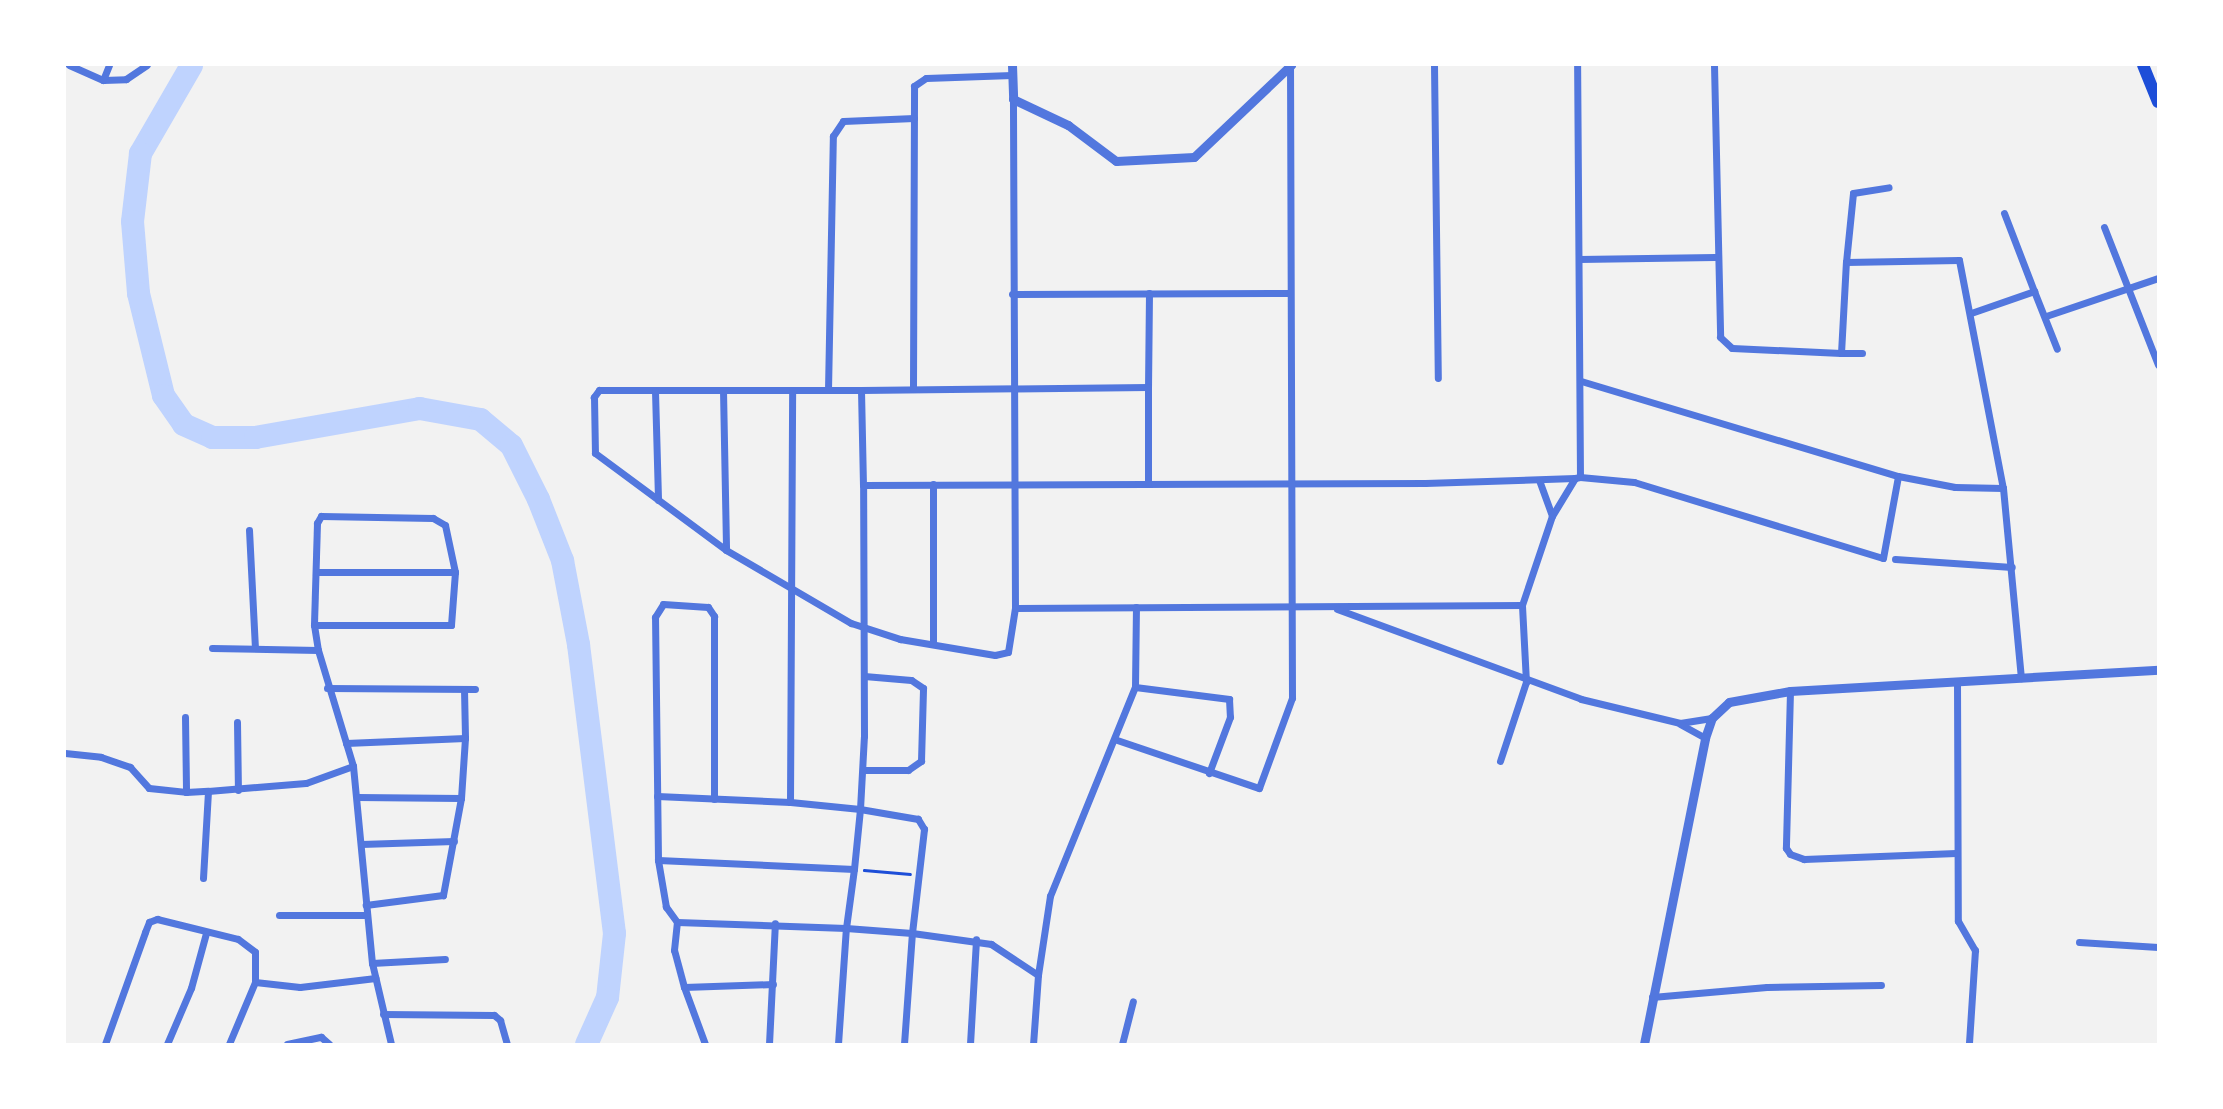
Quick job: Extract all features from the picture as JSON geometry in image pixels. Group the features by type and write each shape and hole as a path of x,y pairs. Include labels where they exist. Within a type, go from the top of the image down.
{"highway":[{"path":"2143,65 2158,102"}],"street":[{"path":"69,65 103,80 126,79 147,65"},
{"path":"103,80 109,65"},
{"path":"1012,65 1013,99 1012,294 1012,388 1012,484 1015,608 1008,652 995,655 861,627 794,592 726,550 599,458 593,445 596,392 723,390 861,390 913,389 1012,388 1148,387"},
{"path":"1434,65 1438,378"},
{"path":"1500,761 1526,681 1522,605 1552,516 1577,477 1581,381 1577,65"},
{"path":"1714,65 1717,331 1724,344 1862,354"},
{"path":"1013,99 1068,125 1107,159 1187,160 1290,66"},
{"path":"1117,740 1250,788 1262,783 1292,698 1290,66"},
{"path":"913,389 914,86 920,79 1012,75"},
{"path":"828,390 833,136 843,121 914,118"},
{"path":"1841,353 1853,193 1889,187"},
{"path":"2004,213 2057,349"},
{"path":"2104,227 2158,365"},
{"path":"1580,259 1715,257"},
{"path":"1846,261 1955,257 1964,268 2003,488 2021,678"},
{"path":"2046,316 2158,278"},
{"path":"1971,313 2034,291"},
{"path":"1148,483 1149,293"},
{"path":"1012,294 1290,293"},
{"path":"1581,381 1898,476 1955,487 2003,488"},
{"path":"723,390 726,550"},
{"path":"790,802 794,592 792,390"},
{"path":"838,1044 846,928 863,770 861,390"},
{"path":"656,391 658,500"},
{"path":"863,485 1539,480 1577,477 1634,482 1883,558 1898,476"},
{"path":"1539,480 1552,516"},
{"path":"933,484 933,644"},
{"path":"314,625 447,626 454,621 455,572 448,529 439,519 321,516 317,523 314,625 327,688 353,766 372,963 391,1044"},
{"path":"250,530 255,648"},
{"path":"1895,559 2012,568"},
{"path":"317,572 455,572"},
{"path":"705,1044 674,950 677,922 666,907 658,860 657,610 663,604 704,606 714,616 714,799"},
{"path":"1015,608 1522,605"},
{"path":"1033,1044 1038,975 1050,895 1074,828 1117,740 1135,687 1136,607"},
{"path":"1333,607 1526,681 1680,723 1705,738"},
{"path":"212,648 318,650"},
{"path":"1680,723 1712,719 1742,697 1790,691 2158,670"},
{"path":"863,770 908,770 921,761 923,688 911,680 864,676"},
{"path":"1957,682 1958,920 1975,950 1969,1044"},
{"path":"1135,687 1229,699 1230,717 1209,773"},
{"path":"327,688 475,689"},
{"path":"366,905 443,895 461,798 465,738 464,689"},
{"path":"1790,691 1786,848 1790,854 1804,859 1956,853"},
{"path":"185,717 186,792"},
{"path":"1644,1044 1651,997 1705,738 1712,719"},
{"path":"237,722 238,790"},
{"path":"346,743 465,738"},
{"path":"65,753 101,757 130,767 149,788 186,792 306,783 353,766"},
{"path":"203,878 208,790"},
{"path":"657,796 860,808 921,820 904,1044"},
{"path":"357,797 461,798"},
{"path":"361,844 454,841"},
{"path":"658,860 854,869"},
{"path":"279,915 366,915"},
{"path":"105,1044 149,922 157,919 248,944 257,964 255,982 229,1044"},
{"path":"677,922 775,923 976,939 1004,949 1038,975"},
{"path":"769,1044 775,923"},
{"path":"167,1044 191,988 206,933"},
{"path":"970,1044 976,939"},
{"path":"2079,942 2158,947"},
{"path":"372,963 445,959"},
{"path":"255,982 300,987 375,978"},
{"path":"684,987 773,984"},
{"path":"1651,997 1767,987 1881,985"},
{"path":"1122,1044 1133,1001"},
{"path":"383,1014 494,1015 500,1020 506,1044"},
{"path":"287,1044 321,1037 329,1044"}],"path":[{"path":"854,869 919,874"}],"waterway":[{"path":"191,65 140,153 132,221 138,293 163,395 183,424 212,437 255,437 419,408 480,419 511,445 538,499 562,560 578,644 614,933 607,997 586,1044"}]}
